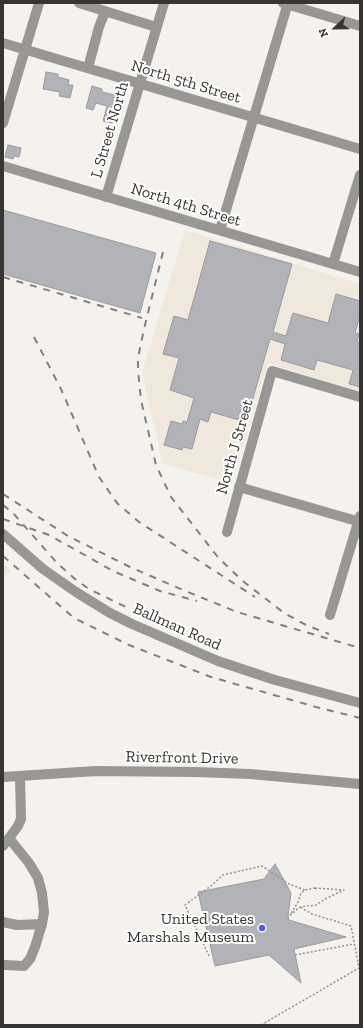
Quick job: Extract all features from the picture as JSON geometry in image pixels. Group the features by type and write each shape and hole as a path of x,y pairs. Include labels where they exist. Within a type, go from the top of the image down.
{"street":[{"path":"3,123 39,3"},
{"path":"79,3 156,27"},
{"name":"L Street North","path":"106,197 164,3"},
{"path":"220,230 286,3 360,26"},
{"path":"88,68 99,27 105,12"},
{"name":"North 5th Street","path":"3,43 360,149"},
{"name":"North 4th Street","path":"3,166 360,272"},
{"path":"333,264 360,175"},
{"name":"North J Street","path":"227,532 272,371 360,397"},
{"path":"239,487 359,519 330,615"},
{"name":"Ballman Road","path":"3,534 59,580 110,613 132,624 218,661 275,680 360,703"},
{"name":"Riverfront Drive","path":"3,777 96,771 196,772 250,774 360,784"},
{"path":"5,965 24,966 30,958 42,924 44,912 42,893 38,878 29,863 6,842 18,826 21,819 20,776"},
{"path":"3,922 17,925 42,924"}],"path":[{"path":"209,956 184,905 223,875 262,866 288,884 305,890 315,888 344,890 325,898 316,905 300,908 290,915 298,902 301,893 305,890"},
{"path":"261,1025 359,968 351,926 312,914 300,908"},
{"path":"295,955 354,944"}],"shaded area":[{"path":"185,230 360,284 360,392 268,363 232,483 163,464 142,373"},
{"path":"3,563 11,570 3,578"}],"building":[{"path":"46,72 58,74 58,77 69,80 68,85 73,85 70,98 59,96 60,92 43,89"},
{"path":"92,86 102,89 102,92 119,96 112,123 103,121 107,106 96,103 93,110 86,108"},
{"path":"8,145 21,148 19,157 14,156 13,159 5,157"},
{"path":"3,210 156,253 140,313 3,274"},
{"path":"210,241 292,264 273,332 286,336 293,313 328,323 336,294 360,301 360,315 355,333 359,334 357,342 360,343 360,387 349,384 353,370 317,360 314,370 281,360 285,344 270,339 246,422 211,412 208,422 200,419 192,449 183,447 182,450 164,445 171,421 182,424 183,421 187,422 194,398 170,390 179,358 163,354 174,316 188,320"},
{"name":"United States Marshals Museum","path":"275,864 291,893 288,916 289,920 346,937 294,949 301,983 269,955 215,966 198,892 264,879"}],"railway":[{"path":"163,252 138,358 141,400 156,465 171,497 217,556 230,569 244,582 284,613 306,625 329,634"},
{"path":"3,277 142,318"},
{"path":"34,337 61,389 99,477 117,503 139,522 255,597"},
{"path":"3,494 68,536 130,567 183,590 237,612 360,648"},
{"path":"3,505 13,513 57,563 75,579 89,589 130,609"},
{"path":"3,519 49,535 113,571 160,591 197,601"},
{"path":"3,556 74,618 129,645 211,677 360,718"}],"place":[{"name":"United States Marshals Museum","path":"262,928"}]}
